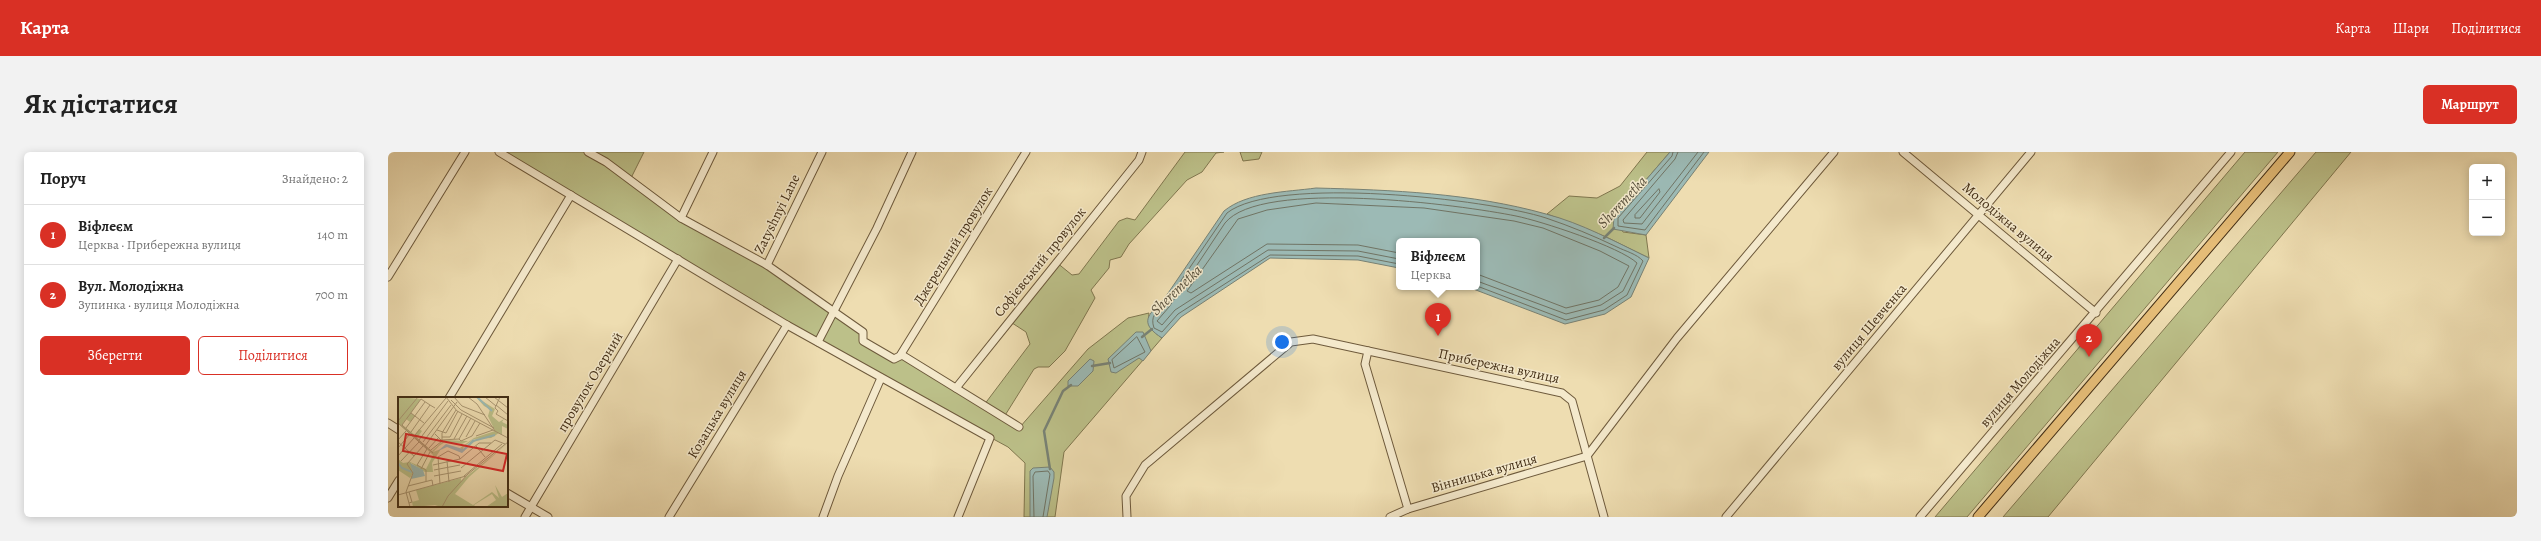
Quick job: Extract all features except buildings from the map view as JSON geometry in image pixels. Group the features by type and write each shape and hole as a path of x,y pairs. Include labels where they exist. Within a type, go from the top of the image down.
{"main road":[{"path":"1978,517 2290,152"}],"street":[{"path":"388,277 465,152"},
{"path":"499,152 787,325 990,438 958,517"},
{"path":"588,152 606,162 681,218 767,265 863,332 863,341 894,360 902,355 1020,427"},
{"path":"681,218 713,152"},
{"name":"Zatyshnyi Lane","path":"767,265 822,152"},
{"path":"818,342 877,228 912,152"},
{"name":"Джерельний провулок","path":"901,354 1026,152"},
{"name":"Софієвський провулок","path":"956,388 1139,160 1142,152"},
{"path":"1587,456 1677,338 1834,152"},
{"name":"Молодіжна вулиця","path":"1903,152 2096,313"},
{"name":"вулиця Шевченка","path":"1726,517 1980,215 2031,152"},
{"name":"вулиця Молодіжна","path":"1920,517 2096,313 2231,152"},
{"path":"450,397 571,196"},
{"name":"провулок Озерний","path":"524,517 678,259"},
{"name":"Козацька вулиця","path":"669,517 787,325"},
{"name":"Прибережна вулиця","path":"1127,517 1126,496 1145,465 1291,342 1313,339 1562,392 1572,401 1604,517"},
{"path":"1368,351 1365,364 1408,509"},
{"path":"823,517 838,476 881,378"},
{"path":"388,424 398,429"},
{"name":"Вінницька вулиця","path":"1390,517 1408,509 1587,456"},
{"path":"388,498 398,482"},
{"path":"508,494 548,517"}],"green space":[{"path":"499,152 644,152 630,180 681,218 767,265 863,332 863,341 893,359 902,355 984,405 1030,344 1026,332 1009,321 1056,262 1072,275 1079,274 1119,221 1127,218 1135,220 1185,152 1224,152 1216,153 1202,172 1187,180 1129,244 1121,257 1110,260 1109,268 1091,290 1095,298 1065,351 1049,367 1038,367 1034,369 1004,417 1020,427 1088,349 1128,318 1149,313 1151,328 1162,338 1064,452 1055,517 1024,517 1025,463 1008,447 881,378"},
{"path":"1240,152 1262,152 1259,159 1243,161"},
{"path":"1647,152 1670,152 1614,217 1623,232 1646,235 1649,258 1606,237 1547,214 1569,196 1597,198 1620,186"},
{"path":"2245,152 2278,152 1967,517 1935,517"},
{"path":"2316,152 2351,152 2048,517 2003,517"}],"water":[{"path":"1670,152 1709,152 1646,235 1613,229 1614,217"},
{"path":"1316,188 1373,190 1431,194 1489,201 1546,214 1572,222 1649,258 1631,297 1605,314 1565,324 1476,290 1480,290 1480,238 1396,238 1396,267 1358,260 1270,258 1181,317 1162,338 1151,329 1148,325 1148,321 1152,312 1162,302 1224,211 1244,200 1256,196"},
{"path":"1136,332 1143,332 1151,351 1143,361 1139,358 1116,373 1111,372 1108,359"},
{"path":"1090,359 1094,361 1093,371 1078,386 1068,386 1068,381"},
{"path":"1050,467 1054,472 1054,478 1047,517 1030,517 1030,471 1033,468"}],"waterway":[{"name":"Sheremetka","path":"1604,238 1614,228"},
{"name":"Sheremetka","path":"1142,337 1152,329"},
{"name":"Sheremetka","path":"1092,366 1110,363"},
{"name":"Sheremetka","path":"1050,469 1044,431 1063,391 1071,385"}],"place":[{"name":"Віфлеєм","path":"1438,336"},
{"name":"Вул. Молодіжна","path":"2089,357"}]}
